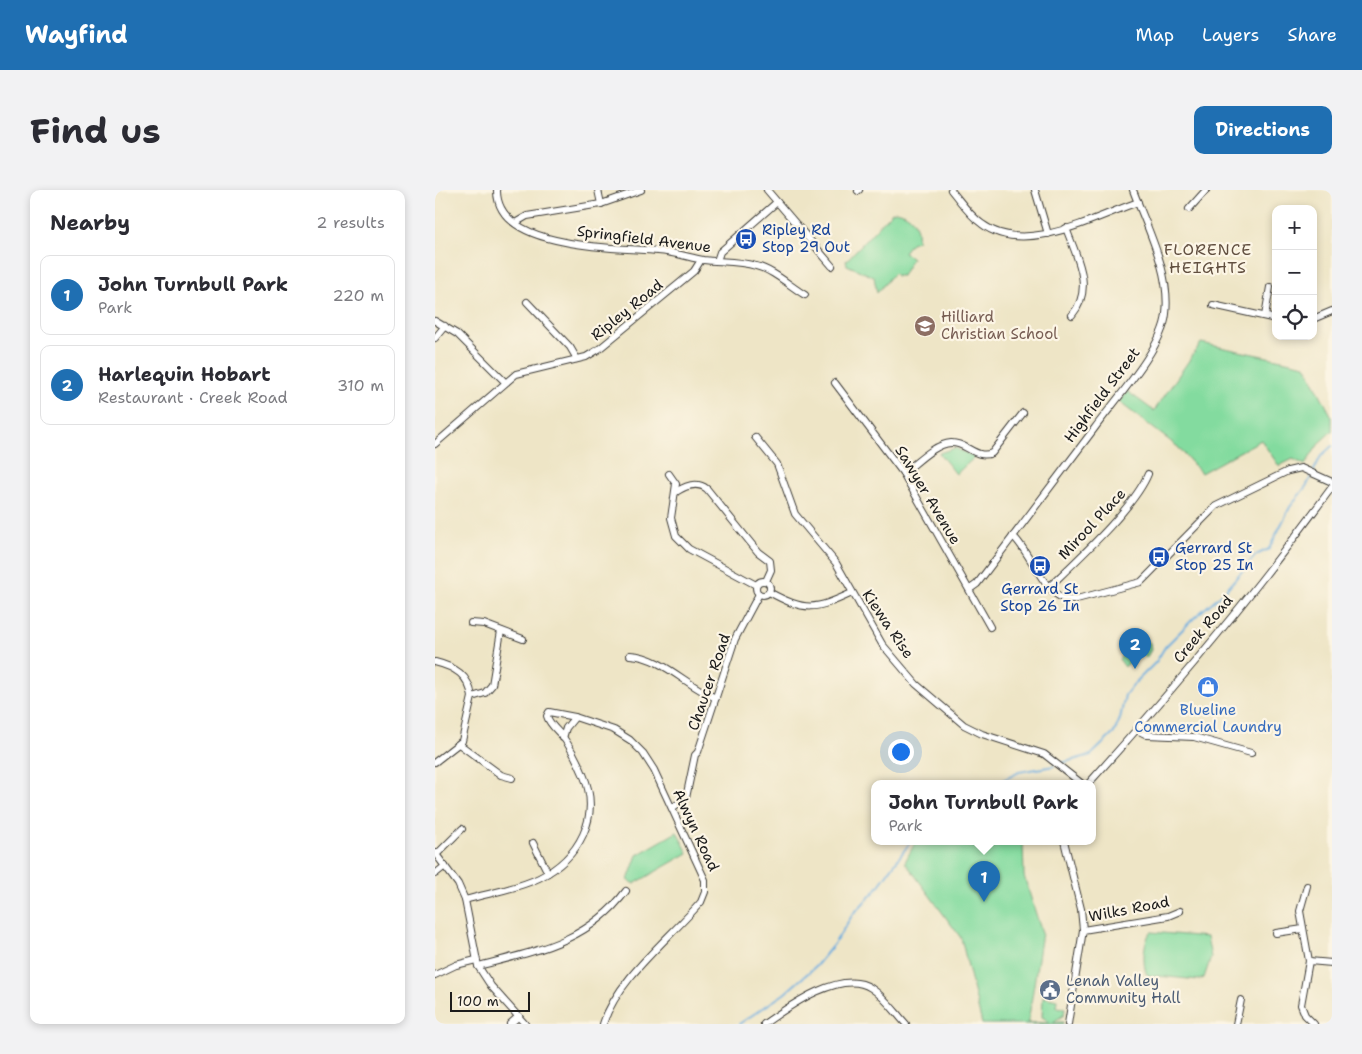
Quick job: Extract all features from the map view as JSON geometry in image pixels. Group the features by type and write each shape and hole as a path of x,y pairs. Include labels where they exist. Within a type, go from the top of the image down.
{"street":[{"name":"Springfield Avenue","path":"497,190 500,207 515,223 537,235 567,242 668,252 701,260 761,267 805,295"},
{"path":"598,190 601,204"},
{"path":"515,223 527,216 601,204 641,190"},
{"path":"767,190 832,266"},
{"path":"951,190 977,220 997,233 1021,238 1048,234 1138,202"},
{"path":"1035,190 1048,234"},
{"name":"Highfield Street","path":"970,589 977,584 1141,365 1163,330 1167,307 1165,284 1133,190"},
{"path":"1189,209 1206,190"},
{"path":"717,261 720,252 777,202"},
{"path":"1066,228 1085,286 1082,301 1072,315"},
{"name":"Ripley Road","path":"435,444 505,382 521,372 591,354 611,340 690,275 701,260"},
{"path":"1265,316 1270,287"},
{"path":"527,302 570,347 577,358"},
{"path":"1213,304 1272,318"},
{"path":"1317,317 1332,311"},
{"path":"435,321 457,334 505,382"},
{"path":"435,338 445,326"},
{"name":"Sawyer Avenue","path":"835,383 903,473 990,627"},
{"path":"903,473 946,444 958,444 980,454 993,452 1023,412"},
{"name":"Kiewa Rise","path":"755,437 777,464 795,514 833,560 889,652 916,684 958,721 982,734 1029,748 1051,758 1077,780"},
{"path":"1013,536 1024,546 1049,587 1056,595 1069,600 1137,584 1145,579 1216,506 1288,471 1304,469 1332,482"},
{"path":"669,474 676,484 671,518 673,528 682,544 756,585 759,594 769,592 794,605 807,608 822,606 852,593"},
{"name":"Mirool Place","path":"1049,587 1089,547 1139,491 1148,474"},
{"path":"676,492 693,484 707,489 758,552 770,561 771,570 766,581"},
{"name":"Creek Road","path":"1092,780 1137,730 1281,557 1332,487"},
{"path":"756,585 761,581 766,581"},
{"path":"766,581 770,586 769,592"},
{"name":"Chaucer Road","path":"672,808 686,798 695,755 698,752 735,639 759,594"},
{"path":"471,623 484,624 523,639"},
{"path":"472,697 485,693 492,685 501,631"},
{"path":"630,655 641,656 661,664 715,698"},
{"path":"435,662 460,672 468,682 472,697 464,736 459,744 435,762"},
{"name":"Alwyn Road","path":"563,738 549,720 548,714 554,711 614,730 630,740 649,762 704,874 706,886 703,897 623,987 608,1009 603,1024"},
{"path":"465,900 532,881 548,873 572,855 578,846 587,827 590,811 587,783 563,738 566,728 575,717"},
{"path":"1137,730 1147,734 1194,737 1251,752"},
{"path":"459,744 501,775 512,778"},
{"path":"462,829 436,854 458,884 465,900 477,963 491,986 525,1024"},
{"path":"533,843 548,873"},
{"path":"1065,845 1081,909 1083,930 1067,1024"},
{"path":"435,874 445,866"},
{"path":"1307,886 1301,905 1309,962 1301,1005 1305,1016 1314,1024"},
{"path":"435,975 456,965 477,963 539,951 560,943 606,914 626,891"},
{"name":"Wilks Road","path":"1083,930 1168,916 1180,911"},
{"path":"1276,932 1303,928"},
{"path":"1309,962 1332,963"},
{"path":"764,1024 804,997 849,982 871,987 906,1024"},
{"path":"1236,1024 1241,1000"},
{"path":"510,1024 519,1016"}],"green space":[{"path":"892,212 902,212 913,221 917,230 917,241 911,243 904,252 912,258 902,276 896,276 894,273 877,293 874,277 847,265 846,261"},
{"path":"1201,343 1305,365 1332,417 1332,431 1320,442 1305,465 1293,459 1279,466 1261,440 1201,473 1178,447 1119,402 1127,391 1154,411"},
{"path":"955,448 975,457 956,474 939,453"},
{"path":"1141,635 1150,643 1151,650 1146,658 1142,653 1135,656 1125,667 1119,659 1132,645 1136,648 1142,642 1138,638"},
{"path":"677,832 688,853 634,884 628,880 637,855"},
{"path":"914,845 1023,845 1024,876 1042,933 1028,1023 1050,1022 1042,1017 1043,997 1057,1000 1056,1007 1065,1008 1064,1015 1053,1022 1063,1022 1063,1024 982,1024 961,938 905,862"},
{"path":"1151,932 1207,937 1211,957 1204,978 1199,980 1147,975 1144,965 1144,953 1146,941"}],"waterway":[{"path":"1058,764 1091,755 1114,733 1120,719 1125,695 1156,662 1165,647 1195,617 1223,593 1256,555 1269,549 1290,507 1307,485 1321,456 1332,446"},
{"path":"1004,780 1019,772 1054,766"},
{"path":"739,1024 784,994 816,966 834,944 853,914 875,891 908,845"}],"place":[{"name":"Ripley Rd Stop 29 Out","path":"746,239"},
{"name":"Hilliard Christian School","path":"925,326"},
{"name":"Gerrard St Stop 25 In","path":"1159,557"},
{"name":"Gerrard St Stop 26 In","path":"1040,566"},
{"name":"Harlequin Hobart","path":"1135,669"},
{"name":"Blueline Commercial Laundry","path":"1208,687"},
{"name":"John Turnbull Park","path":"984,902"},
{"name":"Lenah Valley Community Hall","path":"1050,990"}],"district":[{"name":"FLORENCE HEIGHTS","path":"1208,258"}]}
